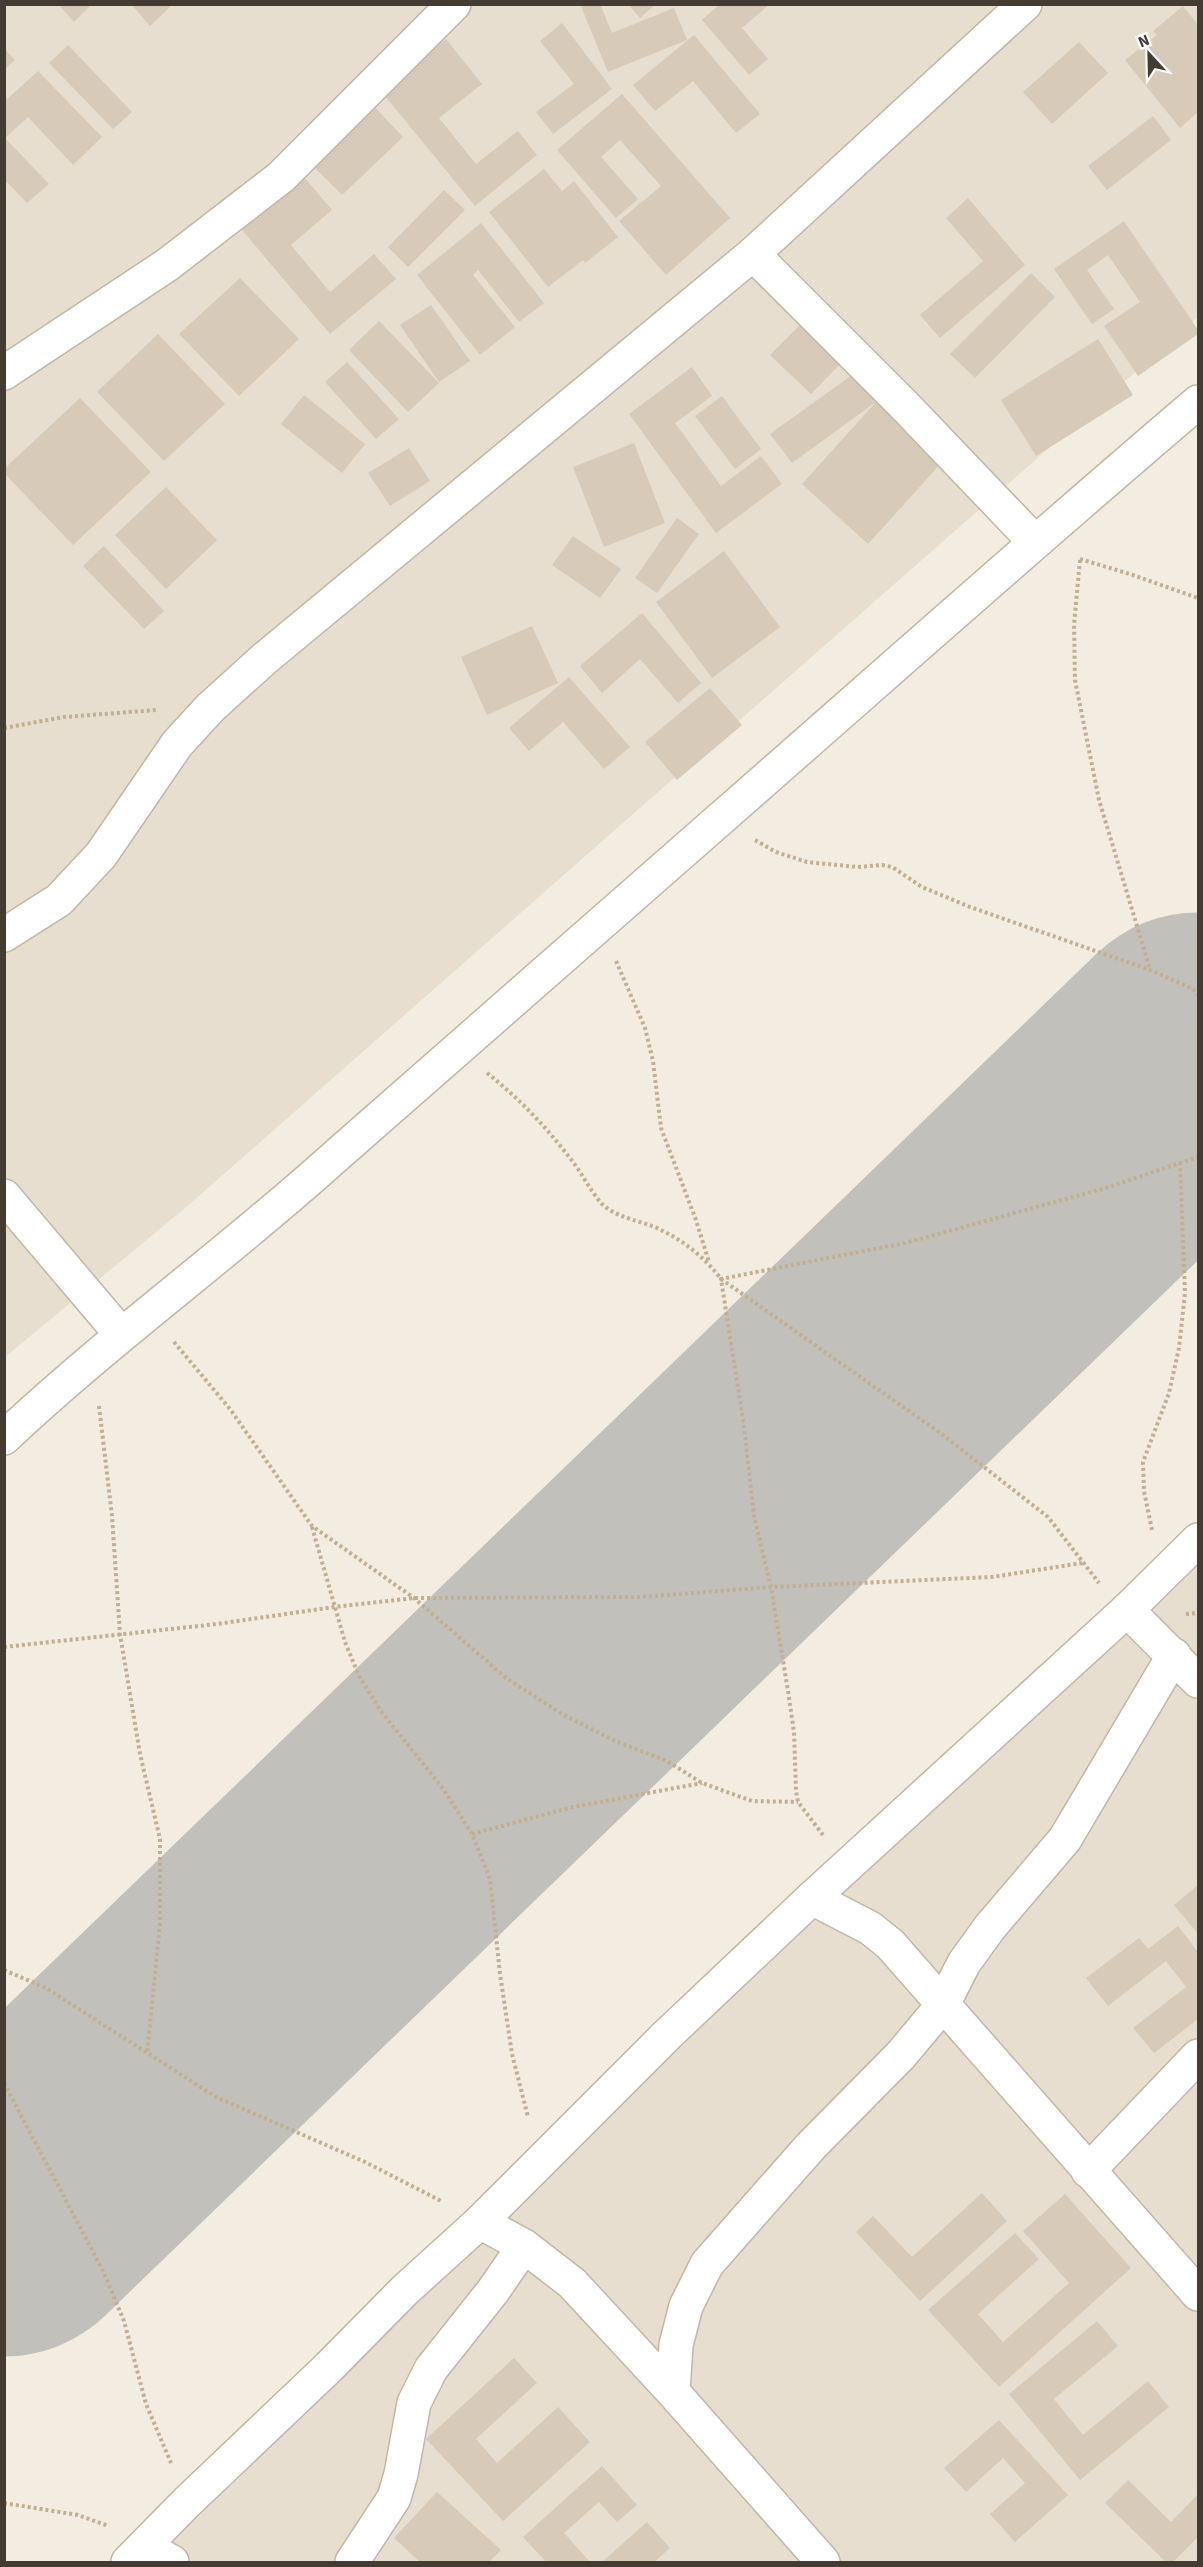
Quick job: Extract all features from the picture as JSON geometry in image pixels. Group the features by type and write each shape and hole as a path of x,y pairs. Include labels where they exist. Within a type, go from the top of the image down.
{"street":[{"path":"4,373 167,265 281,177 454,4"},
{"path":"4,934 59,900 101,855 177,744 210,708 334,599 753,254 1025,4"},
{"path":"753,254 904,405 1034,541"},
{"path":"4,1438 121,1334 316,1174 455,1048 720,819 1034,541 1198,402"},
{"path":"4,1196 121,1334"},
{"path":"148,2557 186,2502 328,2368 405,2290 480,2222 667,2035 812,1898 1127,1610 1198,1540"},
{"path":"1127,1610 1198,1681"},
{"path":"673,2392 676,2345 686,2306 708,2264 810,2146 901,2055 942,2006 964,1963 990,1927 1065,1839 1174,1655"},
{"path":"812,1898 870,1928 911,1967 942,2006 1198,2294"},
{"path":"1088,2171 1198,2056"},
{"path":"480,2222 524,2246 572,2283 673,2392 823,2562"},
{"path":"352,2562 394,2498 401,2474 414,2403 431,2369 455,2341 524,2246"}],"path":[{"path":"1034,541 1080,560 1133,575 1198,598"},
{"path":"1080,560 1074,625 1076,680 1099,800 1150,970"},
{"path":"4,728 63,717 210,708"},
{"path":"720,819 776,852 807,862 857,867 882,865 892,867 922,887 970,907 1150,970 1198,990"},
{"path":"600,923 645,1028 653,1061 661,1128 696,1220 709,1263"},
{"path":"1192,989 1198,995"},
{"path":"455,1048 508,1090 545,1127 603,1204 623,1217 654,1227 678,1239 709,1263 721,1279 943,1435 1058,1526 1082,1563 1127,1610"},
{"path":"721,1279 788,1263 905,1242 1106,1188 1198,1157"},
{"path":"1159,1578 1144,1491 1143,1462 1169,1393 1179,1348 1185,1293 1180,1162"},
{"path":"721,1279 744,1426 754,1516 771,1587 794,1732 798,1802 848,1866"},
{"path":"147,1313 194,1364 230,1409 312,1526 348,1651 359,1676 406,1745 444,1790 472,1834 490,1879 500,1974 512,2054 540,2161"},
{"path":"93,1359 112,1516 120,1634 138,1742 160,1839 160,1924 147,2054"},
{"path":"312,1526 414,1598 506,1678 562,1714 615,1741 667,1761 702,1783 752,1801 798,1802"},
{"path":"4,1647 218,1624 334,1606 414,1598 641,1598 771,1587 992,1577 1082,1563"},
{"path":"472,1834 573,1807 702,1783"},
{"path":"4,1970 46,1988 216,2097 365,2162 480,2222"},
{"path":"4,2083 103,2271 124,2321 146,2404 158,2435"},
{"path":"4,2503 78,2515 122,2532 148,2557"}],"shaded area":[{"path":"5,5 1198,5 1198,317 184,1209 5,1357"},
{"path":"1198,1534 1198,2562 143,2562"}],"building":[{"path":"58,4 92,4 74,22"},
{"path":"131,4 173,4 150,26"},
{"path":"580,4 600,4 612,33 674,8 687,40 608,72"},
{"path":"628,4 656,4 640,18"},
{"path":"720,4 770,4 742,28 768,59 749,75 702,20"},
{"path":"1183,6 1198,25 1198,112 1180,128 1125,60 1157,35 1153,31"},
{"path":"562,23 612,89 553,134 536,112 574,84 540,41"},
{"path":"694,35 760,114 736,133 693,81 655,111 633,85"},
{"path":"446,39 482,84 439,118 476,164 518,131 537,155 475,206 381,91"},
{"path":"1079,42 1108,73 1052,124 1023,92"},
{"path":"68,45 132,112 113,129 49,63"},
{"path":"4,48 15,60 4,70"},
{"path":"38,71 102,137 73,165 28,117 5,138 49,184 27,203 4,179 4,102"},
{"path":"622,94 730,218 666,275 619,221 661,186 620,140 601,157 638,199 616,218 557,150"},
{"path":"370,102 403,137 342,195 309,162"},
{"path":"1153,116 1171,140 1107,190 1088,166"},
{"path":"544,169 562,191 574,181 618,237 585,263 583,260 548,287 489,212"},
{"path":"298,170 332,210 291,245 330,292 374,254 396,279 330,334 236,223"},
{"path":"444,190 465,210 408,267 388,247"},
{"path":"968,198 1025,265 940,338 920,315 983,261 946,218"},
{"path":"1124,221 1198,330 1198,334 1138,376 1104,326 1140,302 1108,255 1087,270 1114,309 1092,324 1054,269"},
{"path":"481,223 544,303 519,322 478,270 473,275 515,327 480,355 417,275"},
{"path":"1031,273 1055,297 975,378 950,354"},
{"path":"240,278 299,339 239,396 179,334"},
{"path":"431,305 470,361 439,382 400,325"},
{"path":"807,318 847,357 811,394 770,355"},
{"path":"379,321 439,383 408,412 349,350"},
{"path":"158,334 225,404 164,461 97,392"},
{"path":"1098,339 1133,395 1036,456 1001,400"},
{"path":"347,362 399,419 376,439 325,382"},
{"path":"692,367 712,396 675,423 721,486 761,456 782,484 716,533 629,414"},
{"path":"859,370 880,399 792,463 770,434"},
{"path":"304,395 365,444 342,473 281,424"},
{"path":"722,396 761,449 735,469 695,416"},
{"path":"80,398 151,472 73,545 4,473 4,469"},
{"path":"876,402 942,462 868,544 802,484"},
{"path":"634,443 665,523 604,547 573,467"},
{"path":"409,448 430,481 390,506 368,473"},
{"path":"166,487 217,540 166,589 115,535"},
{"path":"677,518 699,534 657,593 635,578"},
{"path":"573,536 621,569 600,598 552,565"},
{"path":"104,546 164,611 144,629 83,566"},
{"path":"724,551 780,627 712,678 656,602"},
{"path":"642,613 701,683 678,703 640,659 602,693 580,666"},
{"path":"532,626 558,683 487,715 461,657"},
{"path":"569,677 630,747 604,769 563,722 529,751 509,728"},
{"path":"710,688 742,725 677,780 645,742"},
{"path":"1198,1885 1198,1934 1174,1905"},
{"path":"1178,1926 1198,1952 1198,2019 1154,2053 1133,2028 1186,1987 1166,1961 1108,2006 1086,1978 1139,1938 1148,1949"},
{"path":"982,2193 1007,2221 920,2301 856,2232 873,2216 912,2257"},
{"path":"1065,2194 1131,2268 999,2387 928,2310 1015,2233 1039,2259 978,2314 1003,2342 1069,2283 1023,2231"},
{"path":"1097,2321 1118,2346 1054,2399 1083,2435 1148,2381 1169,2407 1080,2480 1009,2394"},
{"path":"514,2358 537,2383 476,2439 497,2463 558,2407 590,2442 503,2521 426,2439"},
{"path":"999,2420 1068,2495 1015,2542 990,2514 1025,2483 1003,2458 966,2492 944,2468"},
{"path":"602,2466 637,2505 617,2522 599,2502 564,2533 590,2562 546,2562 523,2537"},
{"path":"1128,2480 1171,2522 1198,2494 1198,2537 1173,2562 1166,2562 1105,2503"},
{"path":"437,2492 501,2550 489,2562 420,2562 394,2538"},
{"path":"647,2522 670,2548 654,2562 602,2562"}],"runway":[{"path":"4,2211 1198,1058"}]}
